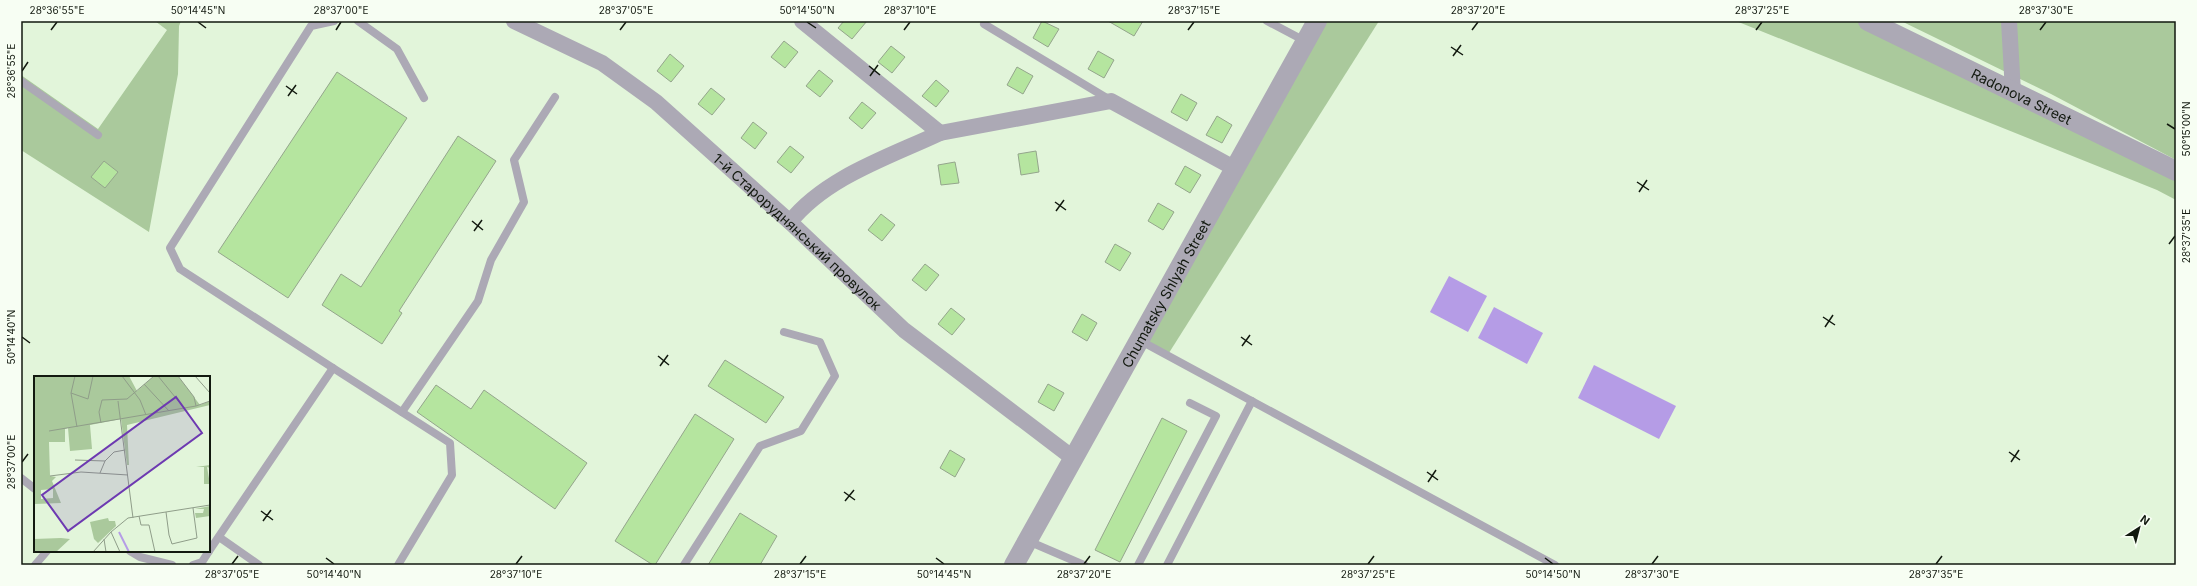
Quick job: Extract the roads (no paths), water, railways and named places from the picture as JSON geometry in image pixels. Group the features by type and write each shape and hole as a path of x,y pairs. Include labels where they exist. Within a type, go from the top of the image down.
{"street":[{"name":"1-й Староруднянський провулок","path":"514,21 602,63 656,102 790,222 904,330 1073,458"},
{"path":"802,21 940,133"},
{"name":"Chumatsky Shlyah Street","path":"1014,565 1317,21"},
{"name":"Radonova Street","path":"1868,21 2176,171"},
{"path":"2009,21 2013,92"},
{"path":"790,222 802,206 844,178 940,133 1111,101 1234,168"}],"lane":[{"path":"334,21 311,26 170,248 180,269 450,443 452,475 398,565"},
{"path":"358,21 397,48 424,98"},
{"path":"1268,21 1306,41"},
{"path":"984,24 1111,101"},
{"path":"21,81 98,135"},
{"path":"402,412 478,301 491,260 524,202 514,160 555,97"},
{"path":"684,565 760,446 801,431 835,376 820,342 784,332"},
{"path":"1139,340 1555,565"},
{"path":"210,550 333,368"},
{"path":"1167,565 1252,402"},
{"path":"1138,565 1216,416 1190,403"},
{"path":"21,478 34,488"},
{"path":"219,537 259,565"},
{"path":"1027,541 1084,565"},
{"path":"35,565 46,552"},
{"path":"132,552 140,557 172,565"},
{"path":"193,565 202,562 208,552"}]}
